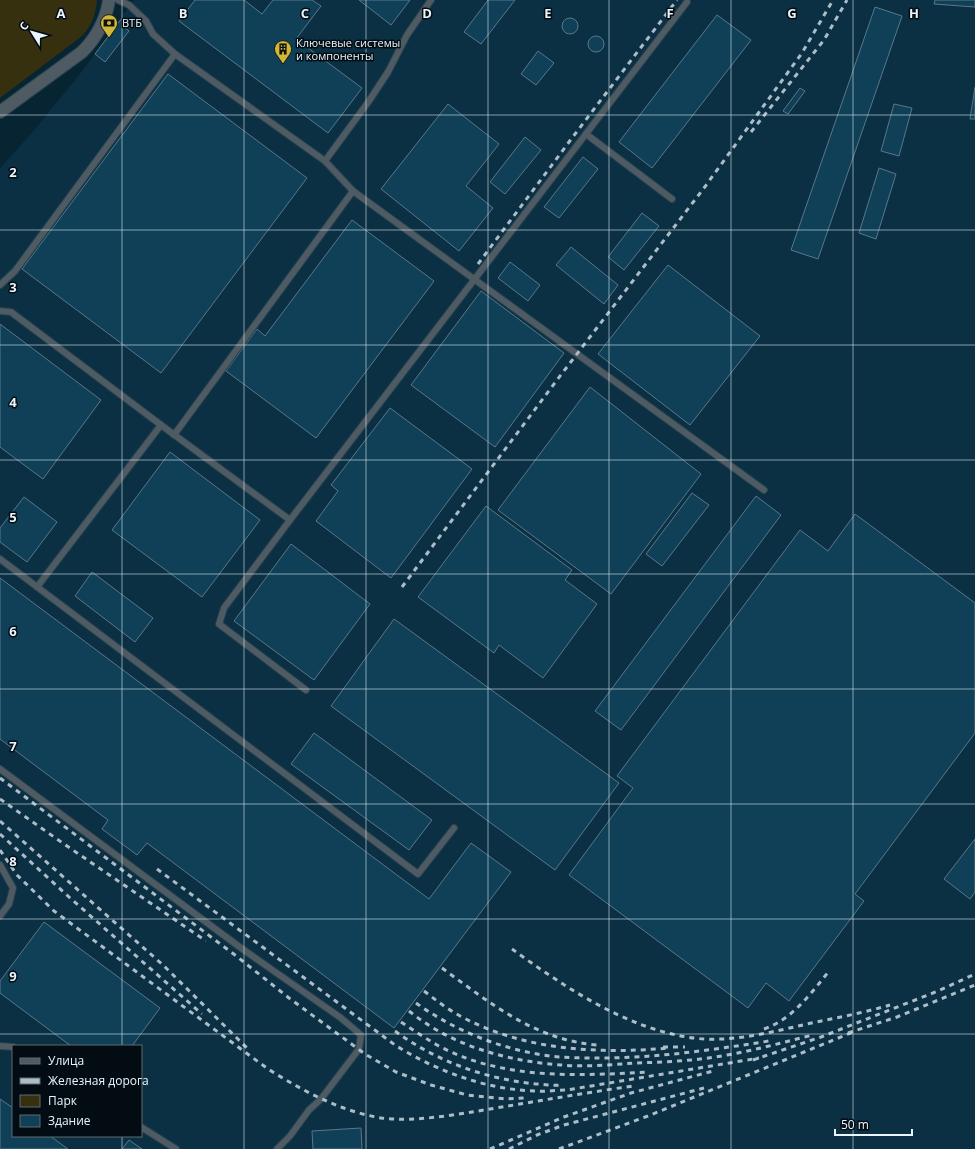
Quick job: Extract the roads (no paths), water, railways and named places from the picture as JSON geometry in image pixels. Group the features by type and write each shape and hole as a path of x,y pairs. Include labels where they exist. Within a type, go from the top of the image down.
{"street":[{"path":"0,112 82,52 88,46 101,27 107,12 109,0"}],"lane":[{"path":"118,0 129,5 135,10 146,21 152,34 175,54 324,161 353,191 764,490"},
{"path":"324,161 369,101 388,72 407,35 431,0"},
{"path":"306,690 219,624 224,608 686,2"},
{"path":"0,285 15,271 175,54"},
{"path":"586,134 672,199"},
{"path":"174,435 353,191"},
{"path":"0,311 11,312 290,520"},
{"path":"37,587 161,425"},
{"path":"0,559 418,874 454,828"},
{"path":"0,769 241,948 341,1018 361,1036 359,1049 321,1099 309,1110 290,1136 277,1149"},
{"path":"0,865 13,888 9,904 0,916"},
{"path":"0,1046 12,1047"},
{"path":"142,1128 176,1149"}],"railway":[{"path":"478,264 677,0"},
{"path":"402,587 557,380 704,188 802,53 833,0"},
{"path":"751,132 824,40 847,0"},
{"path":"0,778 365,1054 396,1072 431,1085 467,1095 505,1099 524,1098"},
{"path":"0,799 206,941"},
{"path":"0,821 163,965 247,1048"},
{"path":"0,834 202,1014"},
{"path":"0,850 17,875 54,911 268,1069 308,1092 336,1105 366,1115 381,1118 428,1118 633,1086"},
{"path":"157,869 395,1045 427,1063 445,1071 481,1083 518,1090 567,1090 759,1058"},
{"path":"512,949 552,977 617,1015 663,1032 687,1037 717,1039 747,1036 777,1031 890,1005"},
{"path":"442,968 514,1018 533,1028 553,1036 575,1042 597,1045"},
{"path":"764,1029 774,1025 793,1012 830,970"},
{"path":"753,1060 821,1037 938,991 975,974"},
{"path":"848,1033 897,1017 975,985"},
{"path":"424,991 464,1018 488,1029 538,1044 590,1050 643,1050 669,1048"},
{"path":"416,1003 432,1014 466,1032 502,1046 521,1051 559,1057 620,1058 663,1055 769,1041"},
{"path":"409,1011 443,1034 481,1050 521,1060 570,1066 704,1059 749,1051 813,1035"},
{"path":"401,1022 437,1045 487,1065 540,1073 594,1074 647,1072"},
{"path":"395,1031 411,1042 444,1060 480,1073 517,1082 560,1085"},
{"path":"559,1149 648,1116 853,1032"},
{"path":"663,1047 685,1047"},
{"path":"490,1149 564,1117 631,1093 713,1071"},
{"path":"509,1149 537,1135 564,1125 704,1088"}],"place":[{"name":"ВТБ","path":"109,38"},
{"name":"Ключевые системы и компоненты","path":"283,64"}]}
